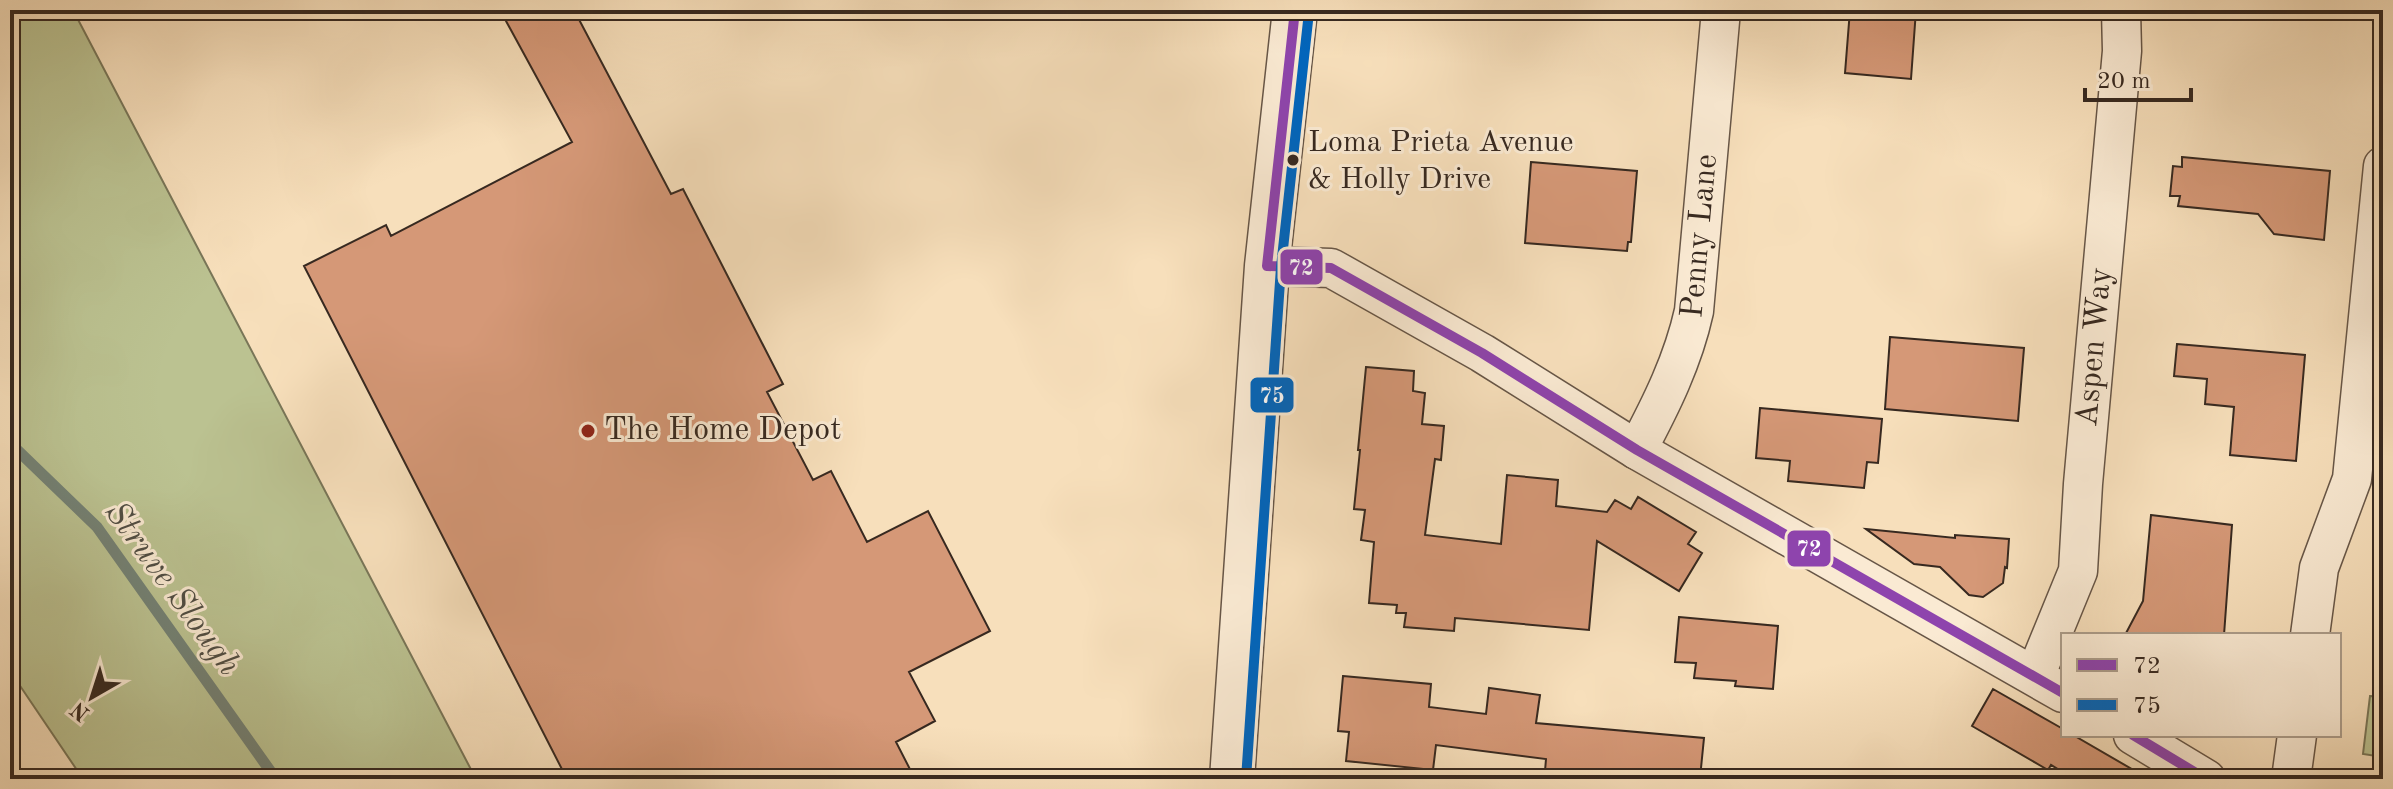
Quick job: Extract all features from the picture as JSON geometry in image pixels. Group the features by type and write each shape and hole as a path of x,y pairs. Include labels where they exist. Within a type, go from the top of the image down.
{"street":[{"path":"1232,779 1267,266 1295,10"},
{"name":"Penny Lane","path":"1637,450 1674,375 1694,311 1721,10"},
{"name":"Aspen Way","path":"2062,633 2078,571 2122,51 2121,10"},
{"path":"2310,633 2319,568 2352,479 2383,166"},
{"path":"1267,266 1331,268 1482,353 1637,450 2049,685"},
{"name":"Aspen Way","path":"2049,685 2061,638"},
{"path":"2136,737 2206,779"},
{"path":"2291,779 2297,737"}],"green space":[{"path":"10,10 73,10 476,779 83,779 10,671"},
{"path":"2370,696 2383,697 2383,757 2363,754"}],"building":[{"name":"The Home Depot","path":"500,10 574,10 671,194 683,189 783,384 767,392 813,480 831,471 867,542 928,511 990,631 909,672 935,721 896,742 915,779 567,779 304,266 386,225 391,236 572,142"},
{"path":"1850,10 1916,10 1911,79 1845,73"},
{"path":"2182,157 2330,171 2324,240 2274,234 2258,214 2178,206 2180,196 2170,196 2173,166 2182,167"},
{"path":"1531,162 1637,171 1631,242 1628,242 1627,251 1525,243"},
{"path":"1890,337 2024,348 2018,421 1885,409"},
{"path":"2177,344 2305,355 2296,461 2230,455 2234,407 2205,404 2207,379 2174,376"},
{"path":"1366,367 1414,371 1413,391 1425,393 1422,424 1444,426 1441,460 1435,459 1425,535 1501,544 1507,475 1558,480 1556,506 1607,512 1615,500 1631,509 1638,497 1696,532 1688,544 1702,553 1679,591 1597,541 1589,630 1455,618 1454,631 1404,627 1406,613 1396,613 1397,605 1369,603 1374,542 1361,540 1365,510 1354,509"},
{"path":"1760,408 1882,419 1878,463 1867,462 1864,488 1788,481 1790,461 1756,458"},
{"path":"2151,515 2232,525 2224,633 2126,633 2143,601"},
{"path":"1866,529 1955,538 1955,535 2009,539 2003,583 1983,597 1969,595 1940,567 1914,564"},
{"path":"1679,617 1778,626 1773,689 1735,686 1736,681 1694,678 1696,663 1675,662"},
{"path":"1343,676 1431,684 1429,707 1486,714 1489,688 1540,695 1536,723 1704,738 1700,778 1639,772 1639,779 1629,779 1545,771 1546,759 1436,745 1433,770 1346,761 1349,732 1338,731"},
{"path":"1993,689 2061,728 2061,737 2076,737 2149,779 2074,779 2051,765 2048,770 1972,726"}],"waterway":[{"name":"Struve Slough","path":"10,443 97,527 276,779"}],"transit line":[{"name":"72","path":"1295,10 1267,266 1331,268 1482,353 1637,450 2061,692"},
{"name":"75","path":"1246,779 1281,267 1309,12"},
{"name":"72","path":"2136,737 2206,779"}],"place":[{"name":"Loma Prieta Avenue & Holly Drive","path":"1293,160"},
{"name":"The Home Depot","path":"588,431"}]}
